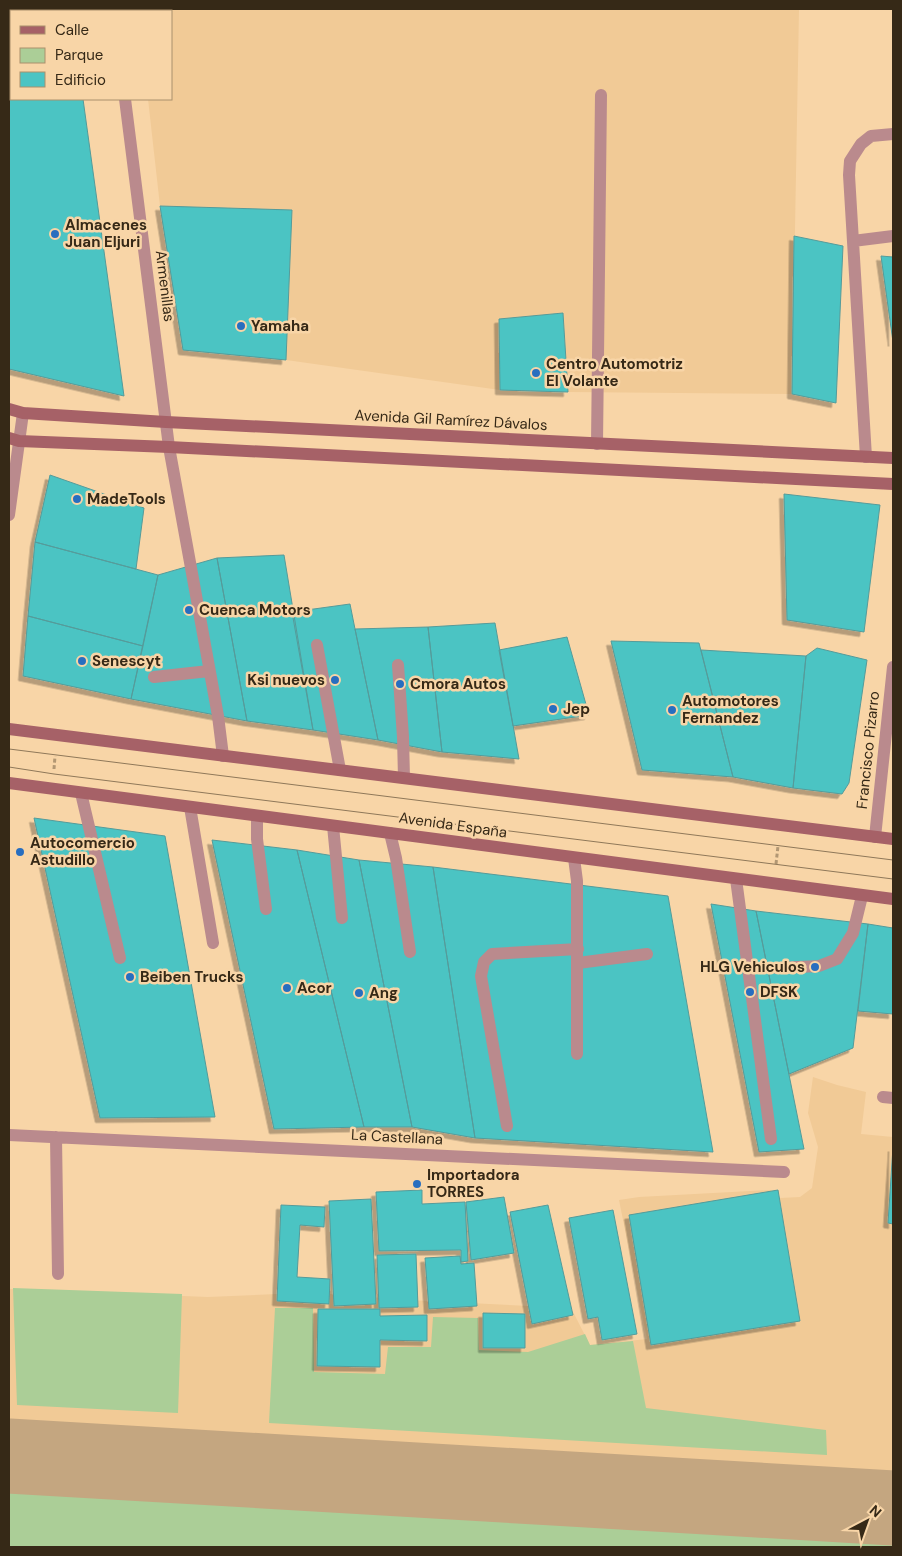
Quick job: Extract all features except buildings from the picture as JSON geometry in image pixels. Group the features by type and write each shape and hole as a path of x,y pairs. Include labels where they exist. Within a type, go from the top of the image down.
{"main road":[{"name":"Avenida Gil Ramírez Dávalos","path":"9,409 23,413 166,422 893,458"},
{"path":"14,439 893,484"},
{"path":"9,729 893,840"},
{"name":"Avenida España","path":"9,783 893,899"}],"street":[{"path":"597,444 601,95"},
{"name":"Armenillas","path":"125,100 169,447 218,716 223,756"},
{"path":"866,457 852,241 850,161 862,144 871,136 893,134"},
{"path":"852,241 893,236"},
{"path":"9,515 14,439 23,413"},
{"path":"317,645 340,770"},
{"path":"398,665 404,778"},
{"name":"Francisco Pizarro","path":"874,837 890,723 893,667"},
{"path":"154,677 209,671"},
{"path":"81,793 120,958"},
{"path":"190,807 213,943"},
{"path":"257,816 257,839 266,909"},
{"path":"332,826 342,918"},
{"path":"390,833 396,858 410,952"},
{"path":"574,858 577,881 577,1054"},
{"path":"736,879 771,1139"},
{"path":"777,968 819,966 837,960 853,933 862,896"},
{"path":"507,1126 480,976 484,962 492,954 578,949"},
{"path":"578,963 647,954"},
{"name":"La Castellana","path":"9,1135 784,1172"},
{"path":"56,1137 58,1274"}],"path":[{"path":"52,789 57,735"},
{"path":"773,884 781,826"}],"shaded area":[{"path":"799,9 792,394 568,392 563,313 499,320 500,390 286,360 292,211 160,206 148,100 172,100 172,10 138,10"},
{"path":"813,1077 866,1092 861,1134 893,1137 893,1547 9,1547 9,1289 208,1297 335,1294 408,1300 571,1308 590,1345 647,1339 619,1200 639,1197 771,1190 780,1198 800,1197 812,1188 818,1147 808,1113"}],"green space":[{"path":"13,1288 182,1294 178,1413 17,1405"},
{"path":"275,1308 313,1308 314,1372 385,1374 388,1347 431,1347 433,1317 478,1318 479,1350 528,1352 585,1334 590,1345 633,1341 646,1408 826,1430 827,1455 269,1423"},
{"path":"9,1491 893,1541 893,1547 9,1547"}],"taxiway":[{"path":"9,1456 893,1508"}],"tram line":[{"path":"9,749 893,860"},
{"path":"9,767 893,879"}],"place":[{"name":"Almacenes Juan Eljuri","path":"55,234"},
{"name":"Yamaha","path":"241,326"},
{"name":"Centro Automotriz El Volante","path":"536,373"},
{"name":"MadeTools","path":"77,499"},
{"name":"Cuenca Motors","path":"189,610"},
{"name":"Senescyt","path":"82,661"},
{"name":"Ksi nuevos","path":"335,680"},
{"name":"Cmora Autos","path":"400,684"},
{"name":"Jep","path":"553,709"},
{"name":"Automotores Fernandez","path":"672,710"},
{"name":"Autocomercio Astudillo","path":"20,852"},
{"name":"HLG Vehiculos","path":"815,967"},
{"name":"Beiben Trucks","path":"130,977"},
{"name":"Acor","path":"287,988"},
{"name":"DFSK","path":"750,992"},
{"name":"Ang","path":"359,993"},
{"name":"Importadora TORRES","path":"417,1184"}]}
